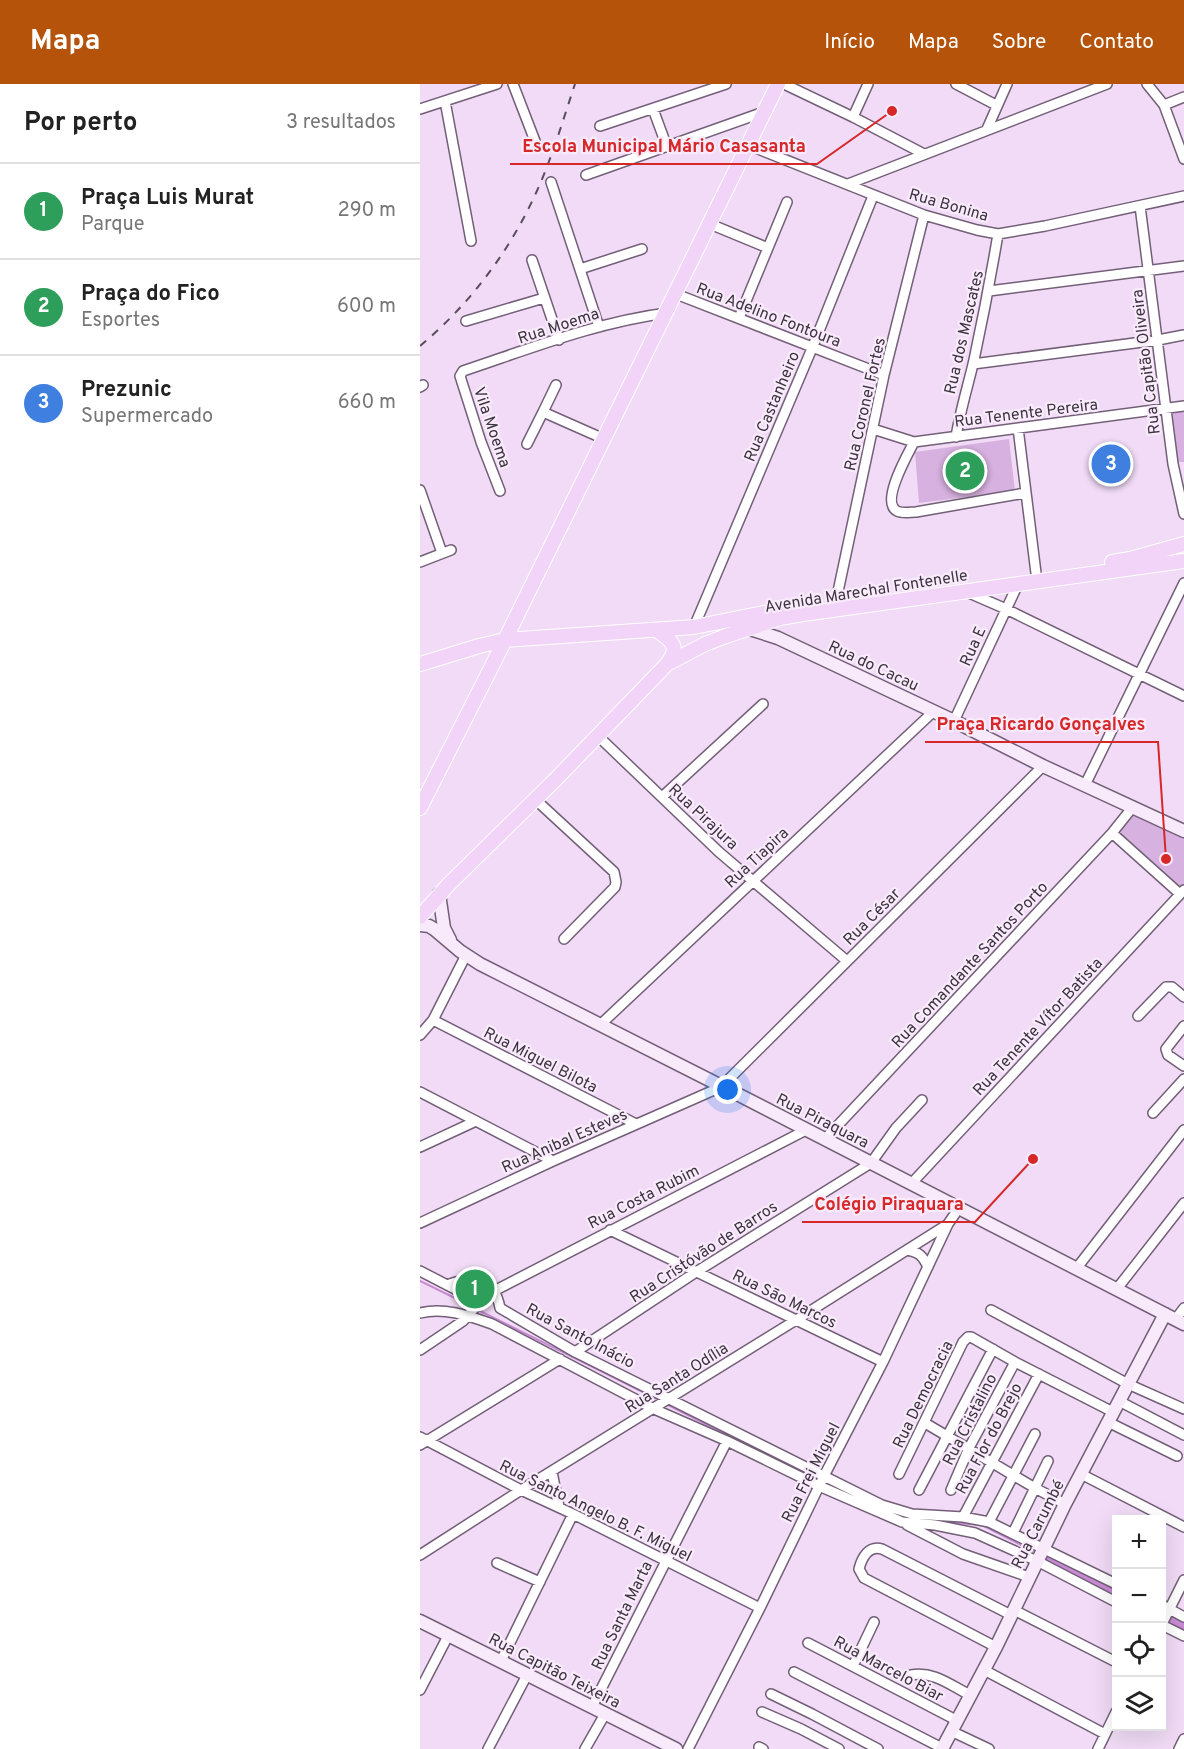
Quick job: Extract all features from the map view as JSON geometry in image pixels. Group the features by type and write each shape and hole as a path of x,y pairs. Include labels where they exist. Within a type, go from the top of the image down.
{"main road":[{"path":"420,808 494,663 778,84"},
{"name":"Avenida Marechal Fontenelle","path":"420,663 479,645 505,640 694,627 789,607 1130,559 1184,544"},
{"name":"Avenida Marechal Fontenelle","path":"420,917 477,855 536,800 667,664 698,648 747,628 780,618 1184,561"},
{"path":"694,627 690,638 694,646 698,648"},
{"path":"658,631 670,640 674,647 672,658 667,664"},
{"path":"479,645 489,651 494,663"}],"street":[{"path":"420,109 497,84"},
{"path":"513,84 535,141"},
{"path":"600,126 726,84"},
{"path":"784,84 924,154"},
{"path":"853,117 868,84"},
{"path":"956,84 996,105"},
{"path":"987,129 1007,84"},
{"path":"848,184 1107,84"},
{"path":"1147,84 1164,105 1184,159"},
{"path":"1164,105 1184,98"},
{"path":"445,101 471,241"},
{"path":"652,109 667,147"},
{"path":"586,175 764,112"},
{"name":"Rua Bonina","path":"748,145 924,215 998,234 1184,196"},
{"path":"551,182 599,327"},
{"name":"Rua Castanheiro","path":"694,627 813,346 873,196"},
{"path":"739,318 787,202"},
{"name":"Rua Capitão Oliveira","path":"1140,206 1166,410 1178,493 1184,514"},
{"name":"Rua Coronel Fortes","path":"836,600 884,375 924,215"},
{"path":"710,224 768,248"},
{"name":"Rua dos Mascates","path":"956,437 961,406 989,291 998,234"},
{"path":"580,269 642,249"},
{"path":"532,260 559,340"},
{"path":"989,291 1184,266"},
{"name":"Rua Adelino Fontoura","path":"676,294 884,375"},
{"path":"466,321 544,298"},
{"name":"Rua Moema","path":"461,373 599,327 667,313"},
{"path":"973,364 1184,335"},
{"name":"Vila Moema","path":"461,373 473,418 500,491"},
{"path":"527,444 556,385"},
{"name":"Rua Tenente Pereira","path":"873,429 914,442 1184,406"},
{"path":"543,412 604,439"},
{"path":"1018,428 1036,573"},
{"path":"914,442 893,490 892,504 896,510 916,512 1025,493"},
{"path":"420,489 446,551 422,561 420,549"},
{"path":"1085,785 1184,582"},
{"name":"Rua E","path":"954,721 1018,584"},
{"path":"964,591 1006,609 1184,696"},
{"path":"778,638 776,628 780,618"},
{"name":"Rua do Cacau","path":"747,628 778,638 934,711 1043,766 1184,831"},
{"path":"662,797 763,704"},
{"name":"Rua Tiapira","path":"600,1025 934,711"},
{"name":"Rua Pirajura","path":"598,736 752,881 847,961"},
{"name":"Rua César","path":"721,1087 1043,766"},
{"path":"536,800 614,872 616,877 615,887 564,939"},
{"name":"Rua Comandante Santos Porto","path":"825,1139 1112,833 1132,808"},
{"path":"1112,833 1182,892"},
{"name":"Rua Tenente Vítor Batista","path":"911,1184 1182,892"},
{"path":"439,894 444,928 450,941"},
{"name":"Rua Piraquara","path":"420,925 429,926 480,964 1174,1319"},
{"path":"420,1035 433,1020 466,955"},
{"path":"1138,1016 1166,987 1172,987 1184,997"},
{"name":"Rua Miguel Bilota","path":"433,1020 636,1124"},
{"path":"1184,1026 1166,1049 1168,1055 1184,1066"},
{"path":"1153,1113 1184,1079"},
{"name":"Rua Anibal Esteves","path":"420,1223 721,1087"},
{"path":"420,1092 554,1161"},
{"name":"Rua Cristóvão de Barros","path":"575,1352 696,1272 871,1163 896,1128 922,1100"},
{"path":"420,1147 476,1121"},
{"name":"Rua Costa Rubim","path":"420,1350 494,1291 806,1130"},
{"path":"1076,1269 1184,1130"},
{"path":"1116,1290 1184,1203"},
{"name":"Rua Frei Miguel","path":"688,1749 760,1608 821,1481 883,1362 948,1224 958,1208"},
{"name":"Rua Santa Odília","path":"420,1555 948,1224"},
{"name":"Rua Sāo Marcos","path":"610,1230 883,1362"},
{"path":"907,1250 921,1254 928,1267"},
{"path":"420,1271 447,1285 474,1308 496,1316 494,1291 488,1284 469,1278 447,1285"},
{"path":"420,1313 474,1308"},
{"path":"1174,1319 1184,1308"},
{"path":"991,1310 1128,1384 1184,1409"},
{"name":"Rua Santo Inácio","path":"496,1316 575,1352 727,1441 897,1510 989,1522 1013,1533 1041,1555"},
{"name":"Rua Santo Inácio","path":"496,1316 560,1359 663,1403 902,1522 935,1525 975,1533 1041,1555"},
{"name":"Rua Carumbé","path":"942,1748 996,1647 1065,1504 1128,1384 1174,1319"},
{"name":"Rua Democracia","path":"899,1474 963,1342 968,1337 993,1349"},
{"path":"919,1490 993,1349 1177,1456"},
{"path":"422,1441 560,1359"},
{"name":"Rua Cristalino","path":"951,1490 969,1448 1015,1362"},
{"name":"Rua Flor do Brejo","path":"963,1517 1039,1374"},
{"path":"1119,1401 1184,1435"},
{"path":"924,1423 1065,1504"},
{"path":"989,1522 1035,1434"},
{"name":"Rua Santo Angelo B. F. Miguel","path":"422,1441 760,1608"},
{"name":"Rua Santa Marta","path":"592,1707 727,1441"},
{"path":"1013,1533 1048,1461"},
{"path":"552,1472 559,1507"},
{"path":"1081,1474 1184,1527"},
{"path":"501,1661 573,1514"},
{"path":"902,1522 963,1554 1029,1577"},
{"path":"996,1647 864,1578 859,1569 862,1558 874,1548 882,1549 1112,1660"},
{"path":"1041,1555 1112,1582"},
{"path":"1041,1555 1112,1599"},
{"path":"497,1563 540,1582"},
{"path":"1166,1612 1184,1580"},
{"path":"1166,1616 1184,1617"},
{"path":"1166,1618 1184,1636"},
{"name":"Rua Capitão Teixeira","path":"420,1621 676,1749"},
{"path":"853,1666 874,1622"},
{"path":"420,1690 448,1636"},
{"name":"Rua Marcelo Biar","path":"808,1643 853,1666 989,1749"},
{"path":"984,1670 1105,1734"},
{"path":"794,1672 942,1748"},
{"path":"488,1749 527,1675"},
{"path":"911,1675 931,1675 970,1695"},
{"path":"771,1694 878,1749"},
{"path":"762,1712 839,1749"},
{"path":"585,1749 605,1714"},
{"path":"1098,1749 1112,1720"},
{"path":"1179,1749 1184,1739"}],"shaded area":[{"path":"1184,411 1184,462 1177,462 1168,414"},
{"path":"1009,439 1015,491 919,503 915,452"},
{"path":"1136,812 1184,835 1184,884 1179,889 1118,833"}],"waterway":[{"path":"420,1281 467,1304"},
{"path":"480,1311 661,1401"},
{"path":"666,1404 816,1480"},
{"path":"943,1522 982,1525 1033,1551"},
{"path":"1045,1556 1112,1590"},
{"path":"1166,1617 1184,1627"}],"railway":[{"path":"420,346 472,295 514,236 542,180 575,84"}],"place":[{"name":"Escola Municipal Mário Casasanta","path":"892,111"},
{"name":"Prezunic","path":"1111,464"},
{"name":"Praça do Fico","path":"965,471"},
{"name":"Praça Ricardo Gonçalves","path":"1166,859"},
{"name":"Colégio Piraquara","path":"1033,1159"},
{"name":"Praça Luis Murat","path":"475,1289"}]}
